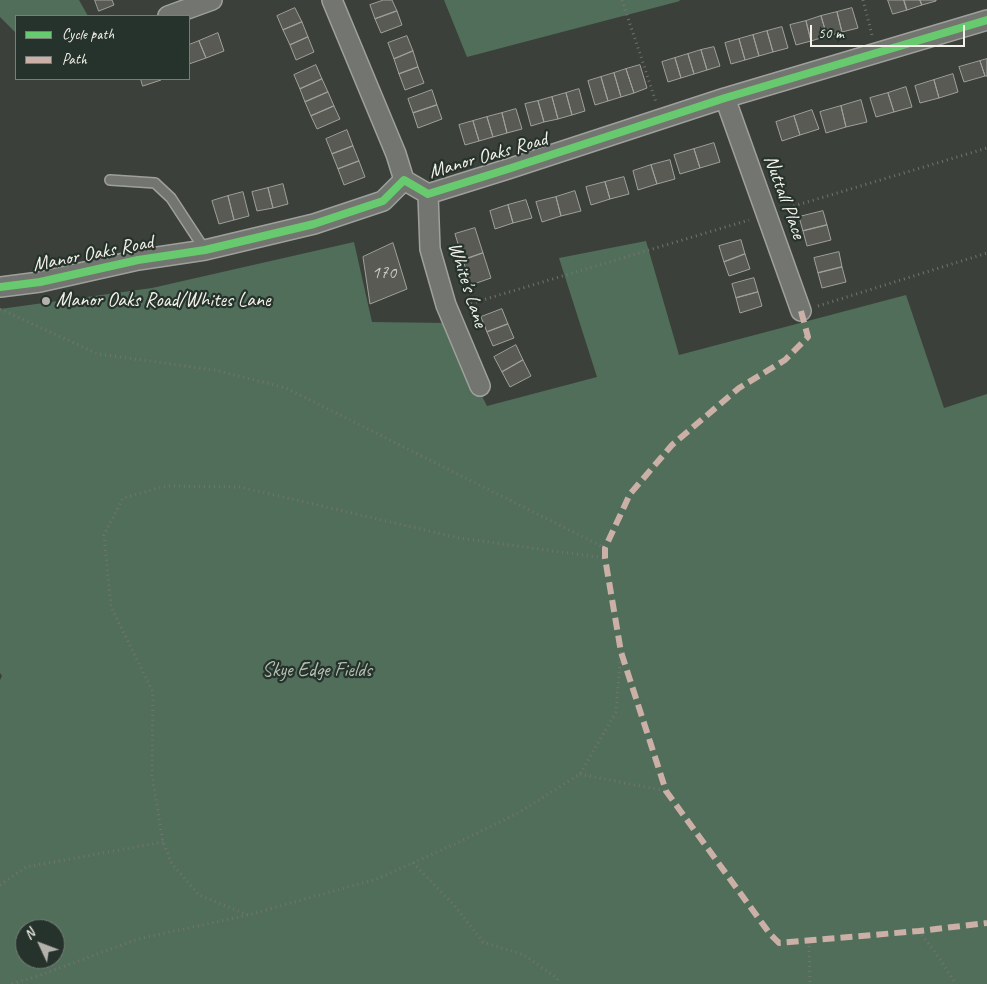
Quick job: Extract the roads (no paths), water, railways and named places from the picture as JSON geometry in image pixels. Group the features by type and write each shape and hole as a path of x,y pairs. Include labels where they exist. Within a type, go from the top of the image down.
{"street":[{"path":"171,15 212,0"},
{"path":"332,0 396,154 404,180"},
{"name":"Manor Oaks Road","path":"0,287 40,282 138,260 205,250 314,224 382,202 404,180 428,194 725,98 987,20"},
{"name":"Nuttall Place","path":"725,98 801,311"},
{"name":"White's Lane","path":"428,194 430,248 449,310 480,386"}],"lane":[{"path":"110,180 155,183 172,198 205,250"}],"place":[{"name":"Manor Oaks Road/Whites Lane","path":"46,301"}],"park label":[{"name":"Skye Edge Fields","path":"317,671"}]}
